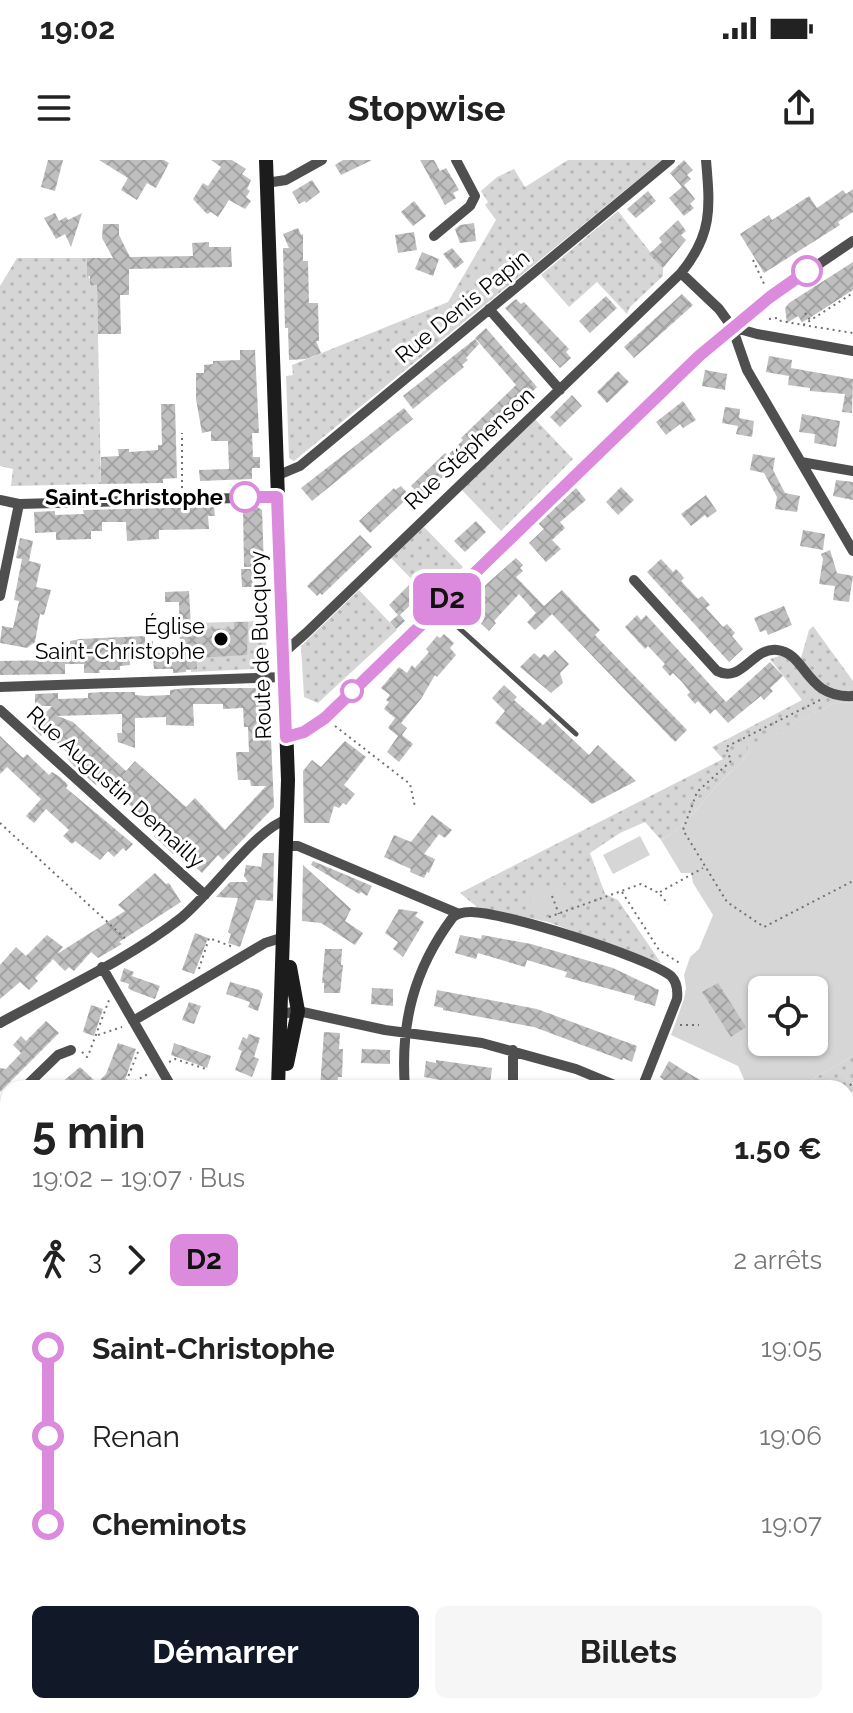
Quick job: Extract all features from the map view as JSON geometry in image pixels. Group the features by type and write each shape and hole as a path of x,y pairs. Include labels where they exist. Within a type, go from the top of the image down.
{"main road":[{"name":"Route de Bucquoy","path":"266,160 288,819 280,1080"},
{"name":"Route de Bucquoy","path":"282,1080 298,1011 284,937"}],"street":[{"path":"266,183 286,180 322,160"},
{"path":"434,236 470,206 475,196 456,160"},
{"name":"Rue Denis Papin","path":"276,476 300,466 670,160"},
{"name":"Rue Stéphenson","path":"282,649 289,648 306,633 681,273 696,254 709,219 706,160"},
{"path":"286,737 304,732 325,718 605,444 732,327 770,297 853,241"},
{"path":"681,273 719,309 732,327 747,370 853,551"},
{"path":"489,309 560,390"},
{"path":"732,327 853,351"},
{"path":"801,462 853,471"},
{"path":"0,500 19,504 277,497"},
{"path":"0,596 19,504"},
{"path":"634,580 717,671 732,674 760,652 778,650 793,658 808,677 827,693 853,696"},
{"path":"0,687 284,677"},
{"name":"Rue Augustin Demailly","path":"0,710 205,895"},
{"path":"0,1023 140,946 181,918 271,826 288,819"},
{"path":"288,846 298,846 457,913 473,911 535,925 609,949 659,969 673,978 677,999 645,1080"},
{"path":"405,1080 405,1032 419,976 428,953 457,913"},
{"path":"133,1021 265,943 284,937"},
{"path":"102,967 167,1080"},
{"path":"283,980 288,1001 298,1011"},
{"path":"282,1014 298,1011 385,1030 513,1050 603,1080"},
{"path":"32,1080 58,1055 71,1050"},
{"path":"513,1050 513,1080"}],"lane":[{"path":"437,609 576,734"}],"path":[{"path":"753,260 770,297"},
{"path":"803,325 853,293"},
{"path":"805,313 810,321"},
{"path":"769,319 778,318 853,333"},
{"path":"182,433 182,484"},
{"path":"827,693 816,703 726,747 731,761 697,792 683,830 727,902 764,927 853,881"},
{"path":"325,718 410,784 415,807"},
{"path":"0,823 124,937 140,946"},
{"path":"659,893 704,867"},
{"path":"535,925 543,919 641,884 659,893 668,904"},
{"path":"621,891 659,950 681,964"},
{"path":"552,896 559,914"},
{"path":"202,981 197,972 209,938 245,955"},
{"path":"71,1050 81,1050 87,1057 109,1000 110,992 104,982 109,979"},
{"path":"97,1035 133,1021"},
{"path":"668,1022 699,1025"},
{"path":"127,1080 138,1051 148,1046"}],"shaded area":[{"path":"568,160 662,160 294,461 289,458 286,376 293,375 292,365 448,302 496,220 485,205 488,202 481,191 497,177 514,169 525,187"},
{"path":"618,211 663,268 663,276 630,307 627,314 597,282 569,307 541,275"},
{"path":"17,258 87,258 87,276 97,285 101,484 11,486 13,469 0,466 0,286"},
{"path":"534,418 573,459 501,531 461,489"},
{"path":"424,527 463,567 430,598 391,558"},
{"path":"359,590 397,630 318,703 304,697 301,646"},
{"path":"265,621 267,659 254,669 191,672 191,623"},
{"path":"813,626 853,681 853,703 837,702 748,747 749,752 743,760 687,820 661,840 645,822 620,833 590,853 605,894 618,900 661,963 548,922 477,907 460,893 723,759 712,747 802,700 770,659 789,653 801,658"},
{"path":"837,702 853,703 853,1056 811,1080 744,1080 738,1066 671,1035 684,999 684,975 690,957 699,949 713,915 693,883 691,873 681,873 661,840 687,820 749,752 747,747"},
{"path":"640,836 650,855 613,874 603,855"},
{"path":"562,881 571,904 541,915 528,910 532,893"},
{"path":"853,1056 853,1080 811,1080"}],"building":[{"path":"48,160 63,160 55,191 41,187"},
{"path":"99,160 164,160 169,163 156,188 147,183 137,200 121,190 128,178"},
{"path":"211,160 232,160 246,169 242,174 251,180 246,197 251,201 245,209 229,200 218,217 211,212 207,214 193,199 203,183 208,186 221,167"},
{"path":"343,160 372,160 341,175 335,165"},
{"path":"420,160 434,160 440,171 446,168 459,190 453,193 456,198 445,205"},
{"path":"684,160 693,170 687,175 691,179 684,185 695,199 690,204 694,208 684,216 669,198 682,187 670,173"},
{"path":"312,180 320,192 306,203 299,204 292,192"},
{"path":"853,189 853,212 838,222 840,225 764,273 740,234 769,215 772,220 809,196 817,208 843,190 846,194"},
{"path":"648,191 656,201 636,218 627,209"},
{"path":"414,201 426,216 413,226 401,212"},
{"path":"55,213 59,221 82,213 71,247 65,234 56,239 44,218"},
{"path":"678,220 686,231 681,235 686,240 663,268 649,254 662,242 659,238"},
{"path":"474,223 476,241 460,243 455,229"},
{"path":"103,224 119,224 119,235 130,257 193,256 192,243 209,242 209,247 231,247 232,267 129,269 129,295 120,295 121,334 98,334 97,285 90,285 90,276 87,277 87,258 113,258 102,238"},
{"path":"298,228 303,234 303,261 308,261 309,303 318,303 319,341 316,341 321,353 306,359 289,360 283,248 289,248 283,234"},
{"path":"414,232 417,250 398,253 395,235"},
{"path":"452,248 464,262 455,269 443,254"},
{"path":"422,252 439,259 433,276 415,269"},
{"path":"853,262 853,290 802,322 798,316 787,323 785,308 789,303"},
{"path":"682,294 693,305 634,358 624,347"},
{"path":"606,296 617,308 590,333 579,321"},
{"path":"516,299 521,304 524,302 569,349 566,352 571,358 560,368 505,308"},
{"path":"486,328 537,387 422,497 411,486 445,453 448,455 463,440 461,438 516,385 475,338"},
{"path":"475,339 479,344 466,358 464,367 413,409 403,396"},
{"path":"240,350 255,350 259,433 252,433 253,457 260,457 260,468 252,468 252,479 200,481 199,470 229,469 228,441 211,441 211,431 202,433 196,399 196,373 204,373 204,365 213,364 213,361 240,360"},
{"path":"769,356 792,360 791,368 853,379 852,413 842,412 845,394 810,391 810,388 788,385 789,376 766,372"},
{"path":"705,370 727,374 725,390 702,386"},
{"path":"618,371 629,382 607,403 597,392"},
{"path":"572,395 582,406 560,427 550,417"},
{"path":"683,401 696,420 683,428 680,424 666,435 656,422"},
{"path":"161,404 175,404 177,478 163,479 163,483 101,484 101,457 119,456 118,449 129,449 129,452 158,450 158,445 162,445"},
{"path":"725,407 740,409 739,418 754,421 752,437 736,434 738,426 722,423"},
{"path":"404,408 413,419 312,501 301,488"},
{"path":"802,414 840,421 836,447 814,443 815,434 799,432"},
{"path":"753,454 775,458 773,470 785,493 800,496 797,512 775,509 777,497 764,473 750,470"},
{"path":"836,480 853,482 853,500 833,496"},
{"path":"401,486 410,496 370,533 359,521 394,488"},
{"path":"621,487 634,500 618,515 606,502"},
{"path":"576,488 586,500 560,522 565,528 552,540 561,549 546,562 529,543 544,529 538,523"},
{"path":"706,495 717,511 707,518 705,515 691,526 681,514"},
{"path":"243,506 256,506 262,510 264,566 244,567"},
{"path":"214,507 215,516 208,516 209,529 159,530 159,539 127,541 126,522 102,522 102,531 91,531 91,539 56,540 56,532 35,533 34,512 55,511 55,515 84,514 83,510"},
{"path":"476,521 486,532 465,552 454,541"},
{"path":"803,530 825,534 823,550 800,546"},
{"path":"360,535 372,547 322,595 317,596 307,586"},
{"path":"20,538 33,541 29,561 41,564 36,587 51,590 44,615 40,614 35,642 27,648 0,643 2,626 13,628 19,601 14,600 22,559 16,558"},
{"path":"830,550 837,573 853,576 849,602 833,600 835,586 819,584 821,554"},
{"path":"516,558 523,565 520,568 523,571 516,577 544,606 562,590 600,630 595,635 687,730 675,742 552,614 535,630 527,622 536,613 519,594 494,621 496,623 489,631 478,621 470,629 458,617 480,590"},
{"path":"661,559 673,572 676,569 681,574 684,578 681,581 698,599 702,596 710,605 706,608 723,627 727,624 735,633 732,636 743,649 729,662 647,572"},
{"path":"241,569 252,569 253,587 242,587"},
{"path":"411,583 422,594 400,615 405,621 396,629 390,622 398,615 389,605"},
{"path":"189,591 191,628 234,629 234,622 248,622 247,655 197,658 197,669 186,672 154,669 153,658 130,659 130,665 120,666 120,670 99,670 100,673 84,673 84,664 65,664 65,674 0,675 0,661 63,660 63,654 70,654 70,641 80,639 145,636 145,641 153,641 153,653 180,652 179,602 165,602 165,592"},
{"path":"784,606 792,625 768,635 766,630 760,632 754,618"},
{"path":"637,615 641,620 646,615 726,702 770,662 783,676 770,688 773,691 764,700 761,696 728,723 715,709 710,714 698,701 695,704 682,682 673,673 670,676 662,667 665,664 648,646 645,649 625,627"},
{"path":"444,634 454,643 450,648 456,655 437,677 435,675 421,699 401,723 407,728 402,735 413,744 399,762 387,752 398,736 388,728 395,718 384,709 390,695 381,688 399,667 407,673 412,665 415,668 429,652 426,649 437,636 440,638"},
{"path":"555,650 569,664 560,673 563,683 551,693 520,667 534,653 540,658 544,654 548,657"},
{"path":"504,685 517,697 514,700 543,725 550,718 589,755 598,745 636,781 592,804 495,723 505,711 492,698"},
{"path":"265,688 269,692 274,807 223,860 218,855 202,873 178,849 173,854 154,836 163,827 147,812 143,817 101,779 96,785 74,766 67,758 70,755 45,732 41,736 32,727 52,706 35,706 35,694 58,693 58,699 88,698 88,693 103,692 170,695 170,690","holes":["193,704 223,704 223,709 243,708 244,727 248,727 249,752 236,752 238,780 250,780 251,786 266,786 225,830 195,798 186,807 135,761 126,771 73,722 57,716 122,714 122,733 117,733 118,742 135,748 135,718 166,717 166,725 194,726"]},
{"path":"0,736 23,758 27,754 49,775 52,772 60,777 68,785 66,788 133,844 114,857 108,851 100,860 63,836 69,830 46,809 34,823 26,816 41,799 7,767 0,774"},
{"path":"345,741 366,757 344,785 355,794 346,805 343,803 339,808 334,806 329,823 304,823 303,771 312,760 321,767"},
{"path":"432,815 452,830 445,838 439,834 424,854 435,859 424,878 384,857 394,835 411,842"},
{"path":"263,853 274,853 273,901 256,900 240,947 228,943 238,898 216,897 230,882 248,882 244,876 246,865 261,867"},
{"path":"313,861 372,886 367,896 311,865"},
{"path":"303,865 351,909 345,921 363,933 355,945 321,923 302,921"},
{"path":"155,873 166,884 169,883 181,902 98,958 91,952 74,971 69,967 65,971 53,959 35,978 38,981 29,990 20,982 0,999 0,965 16,947 26,956 47,935 63,947 57,954 125,911 118,905"},
{"path":"399,909 418,912 415,916 424,922 403,957 393,949 398,942 385,933"},
{"path":"195,933 208,938 194,974 182,970"},
{"path":"460,935 481,939 482,935 531,944 613,968 659,990 655,1006 634,1000 635,996 565,977 567,972 527,960 525,967 478,953 476,959 455,953"},
{"path":"325,949 342,949 340,993 324,993"},
{"path":"124,968 134,972 132,976 160,986 155,999 133,991 128,988 129,984 120,981"},
{"path":"230,982 263,994 258,1011 248,1007 250,1002 226,994"},
{"path":"718,983 746,1027 731,1037 702,992"},
{"path":"372,988 393,989 393,1006 371,1004"},
{"path":"437,990 537,1009 637,1046 632,1062 534,1027 443,1010 434,1006"},
{"path":"189,1002 201,1006 194,1024 182,1020"},
{"path":"91,1005 103,1009 94,1036 83,1032"},
{"path":"46,1021 59,1033 12,1080 0,1080 0,1068 6,1069 21,1053 13,1045 21,1036 26,1041"},
{"path":"324,1032 340,1033 342,1077 321,1080"},
{"path":"249,1034 260,1038 254,1057 259,1059 252,1077 235,1070 242,1051 238,1049 243,1037 247,1039"},
{"path":"118,1043 136,1049 125,1080 100,1080 106,1074"},
{"path":"174,1043 211,1056 207,1068 171,1055"},
{"path":"362,1049 390,1050 390,1064 361,1063"},
{"path":"436,1060 492,1068 490,1080 424,1077 426,1061 436,1063"},
{"path":"669,1061 701,1080 664,1080 660,1077"},
{"path":"80,1067 94,1080 65,1080"}],"bus line":[{"name":"D2","path":"245,497 277,497 286,737 304,732 325,718 699,356 770,297 807,271"}],"place":[{"name":"Saint-Christophe","path":"245,497"},
{"name":"Église Saint-Christophe","path":"221,639"}]}
